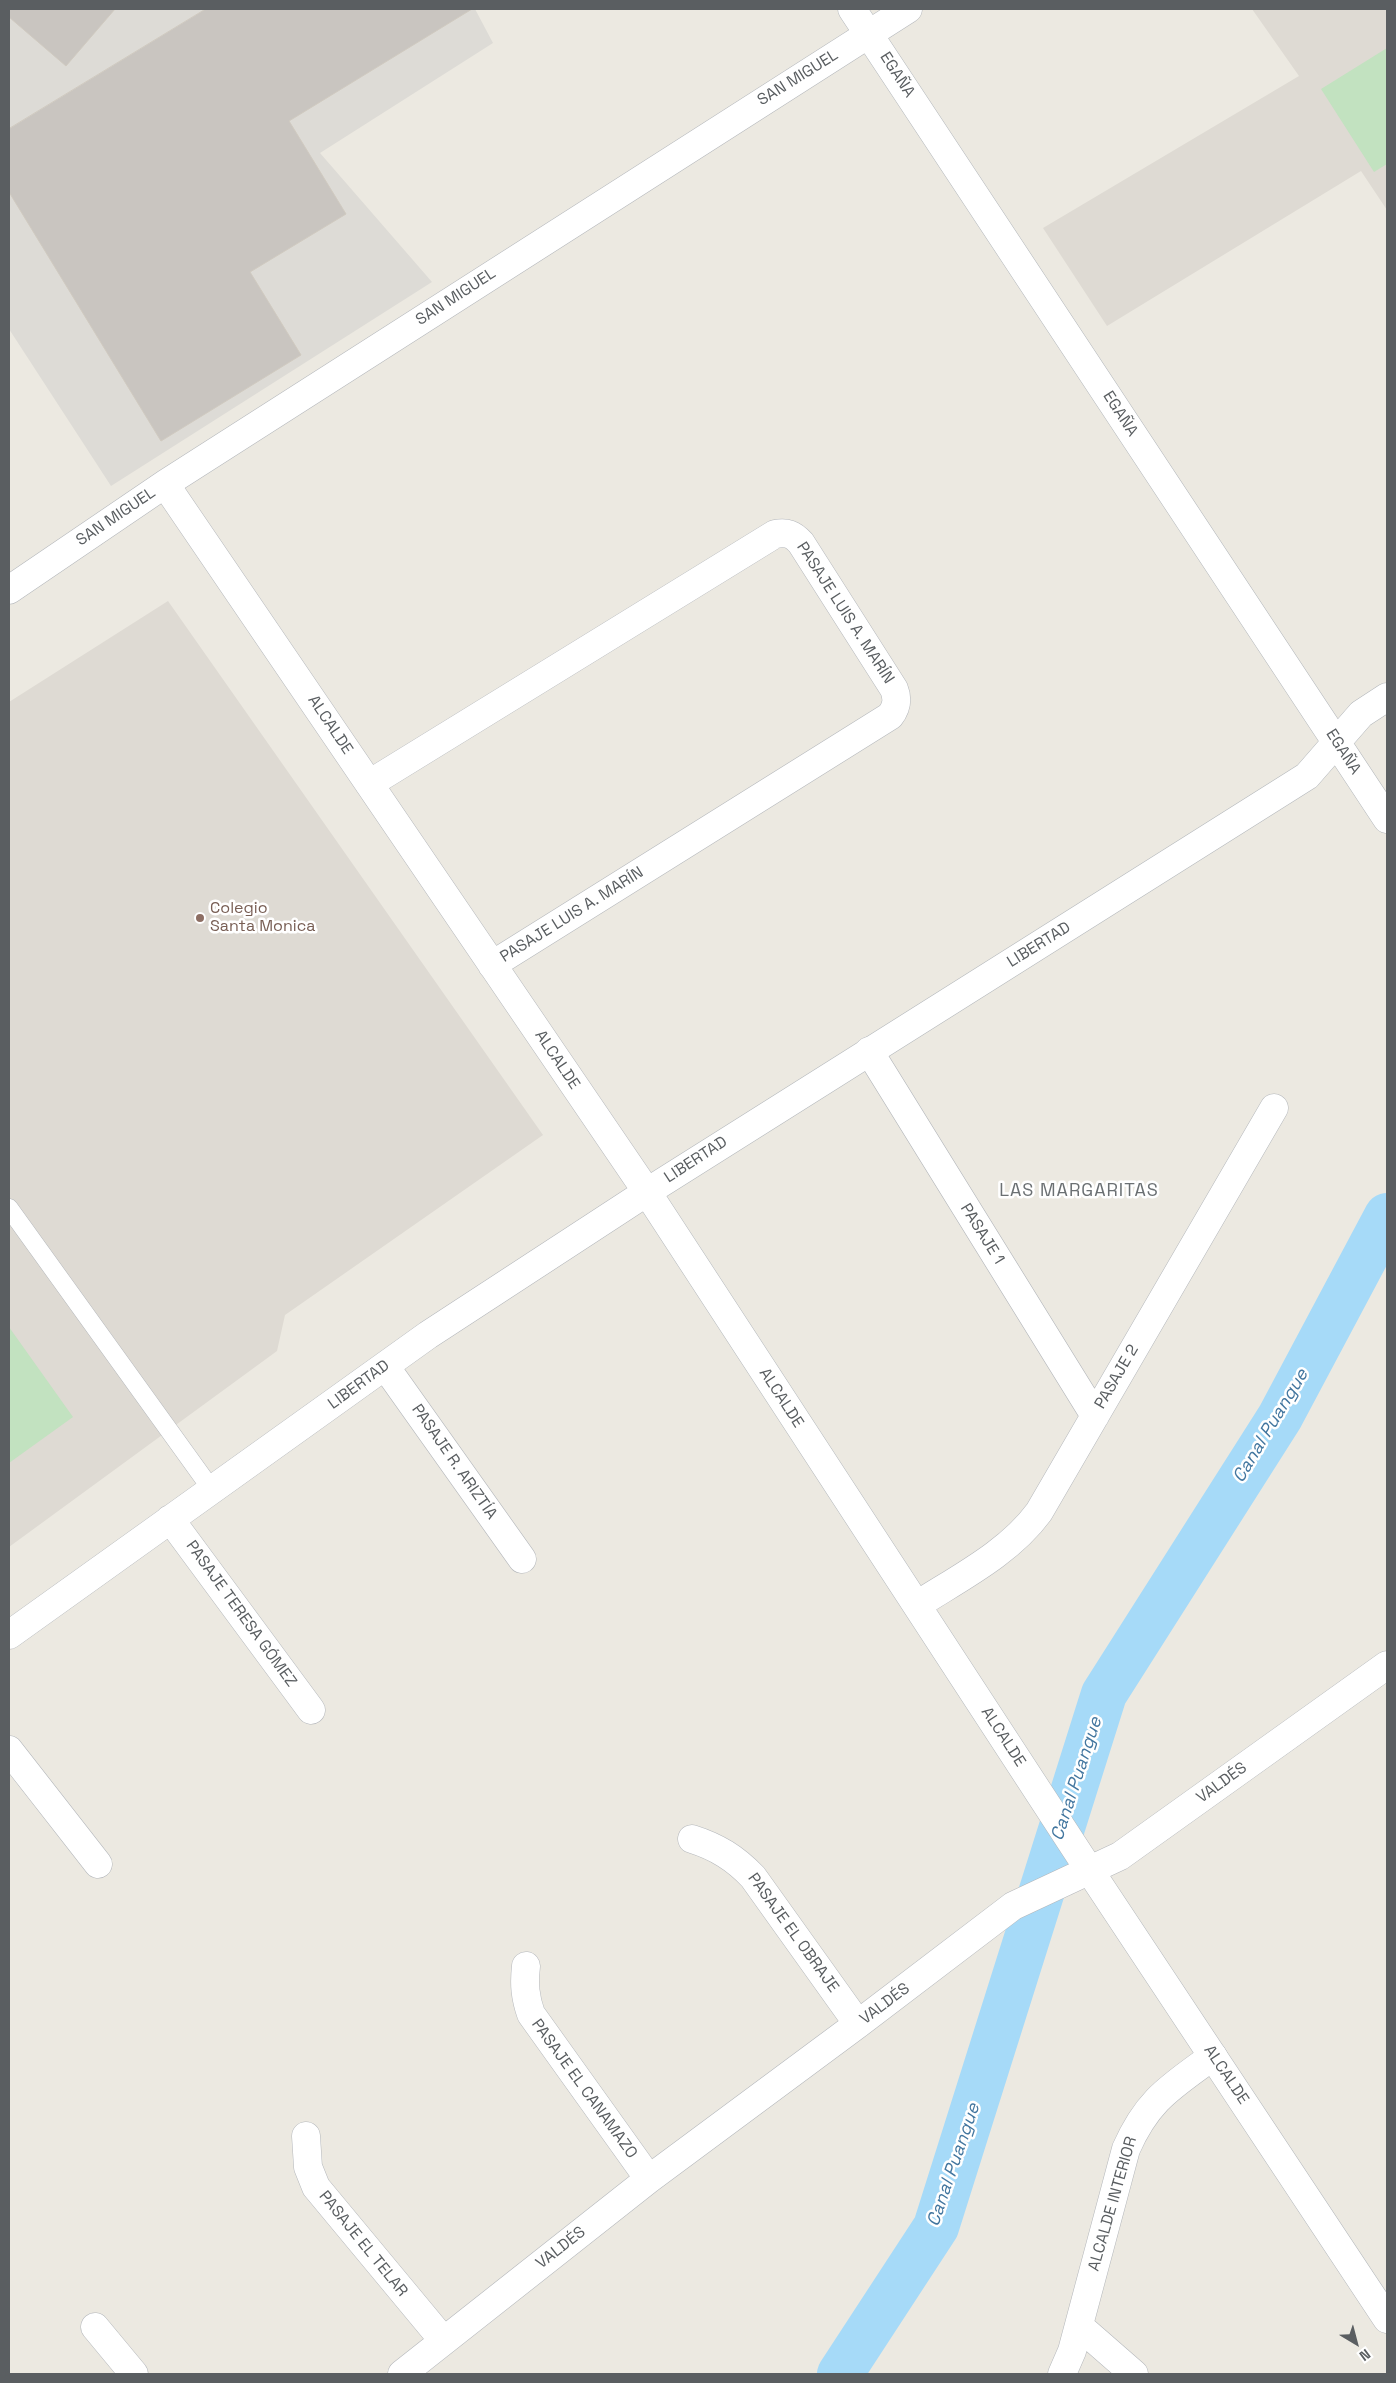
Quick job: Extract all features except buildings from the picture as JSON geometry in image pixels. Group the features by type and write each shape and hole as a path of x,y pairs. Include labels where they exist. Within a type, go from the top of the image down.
{"street":[{"name":"EGAÑA","path":"852,9 1387,819"},
{"name":"SAN MIGUEL","path":"9,590 165,484 908,9"},
{"name":"ALCALDE","path":"165,484 647,1192 1090,1870 1387,2319"},
{"name":"PASAJE LUIS A. MARÍN","path":"369,784 775,534 788,533 796,537 801,543 894,689 897,695 895,710 881,721 492,965"},
{"name":"LIBERTAD","path":"9,1635 501,1286 868,1051 1307,776 1361,714 1387,697"},
{"name":"PASAJE 1","path":"868,1051 1095,1416"},
{"name":"PASAJE 2","path":"917,1605 1011,1543 1027,1529 1039,1512 1274,1108"},
{"name":"PASAJE R. ARIZTÍA","path":"386,1366 522,1559"},
{"name":"PASAJE TERESA GÓMEZ","path":"170,1519 311,1710"},
{"name":"VALDÉS","path":"402,2374 650,2179 1013,1906 1120,1856 1387,1665"},
{"path":"9,1750 98,1864"},
{"name":"PASAJE EL OBRAJE","path":"692,1839 709,1844 725,1852 740,1863 753,1877 858,2024"},
{"name":"PASAJE EL CANAMAZO","path":"526,1966 525,1989 531,2014 650,2179"},
{"name":"ALCALDE INTERIOR","path":"1062,2374 1079,2326 1126,2149 1134,2129 1160,2095 1213,2056"},
{"name":"PASAJE EL TELAR","path":"306,2136 308,2168 316,2187 443,2340"},
{"path":"1079,2326 1134,2374"},
{"path":"95,2327 134,2374"}],"lane":[{"path":"9,1208 212,1490"}],"shaded area":[{"path":"9,9 475,9 493,43 320,153 432,282 111,486 9,329"},
{"path":"1252,9 1387,9 1387,210 1361,171 1107,326 1043,228 1299,76"},
{"name":"Colegio Santa Monica","path":"168,601 543,1135 285,1315 277,1351 9,1547 9,702"}],"green space":[{"path":"1387,48 1387,164 1374,172 1321,89"},
{"path":"9,1327 73,1417 9,1463"}],"waterway":[{"name":"Canal Puangue","path":"840,2374 936,2227 1104,1694 1280,1417 1387,1216"}],"place":[{"name":"Colegio Santa Monica","path":"200,918"}],"district":[{"name":"LAS MARGARITAS","path":"1079,1191"}]}
